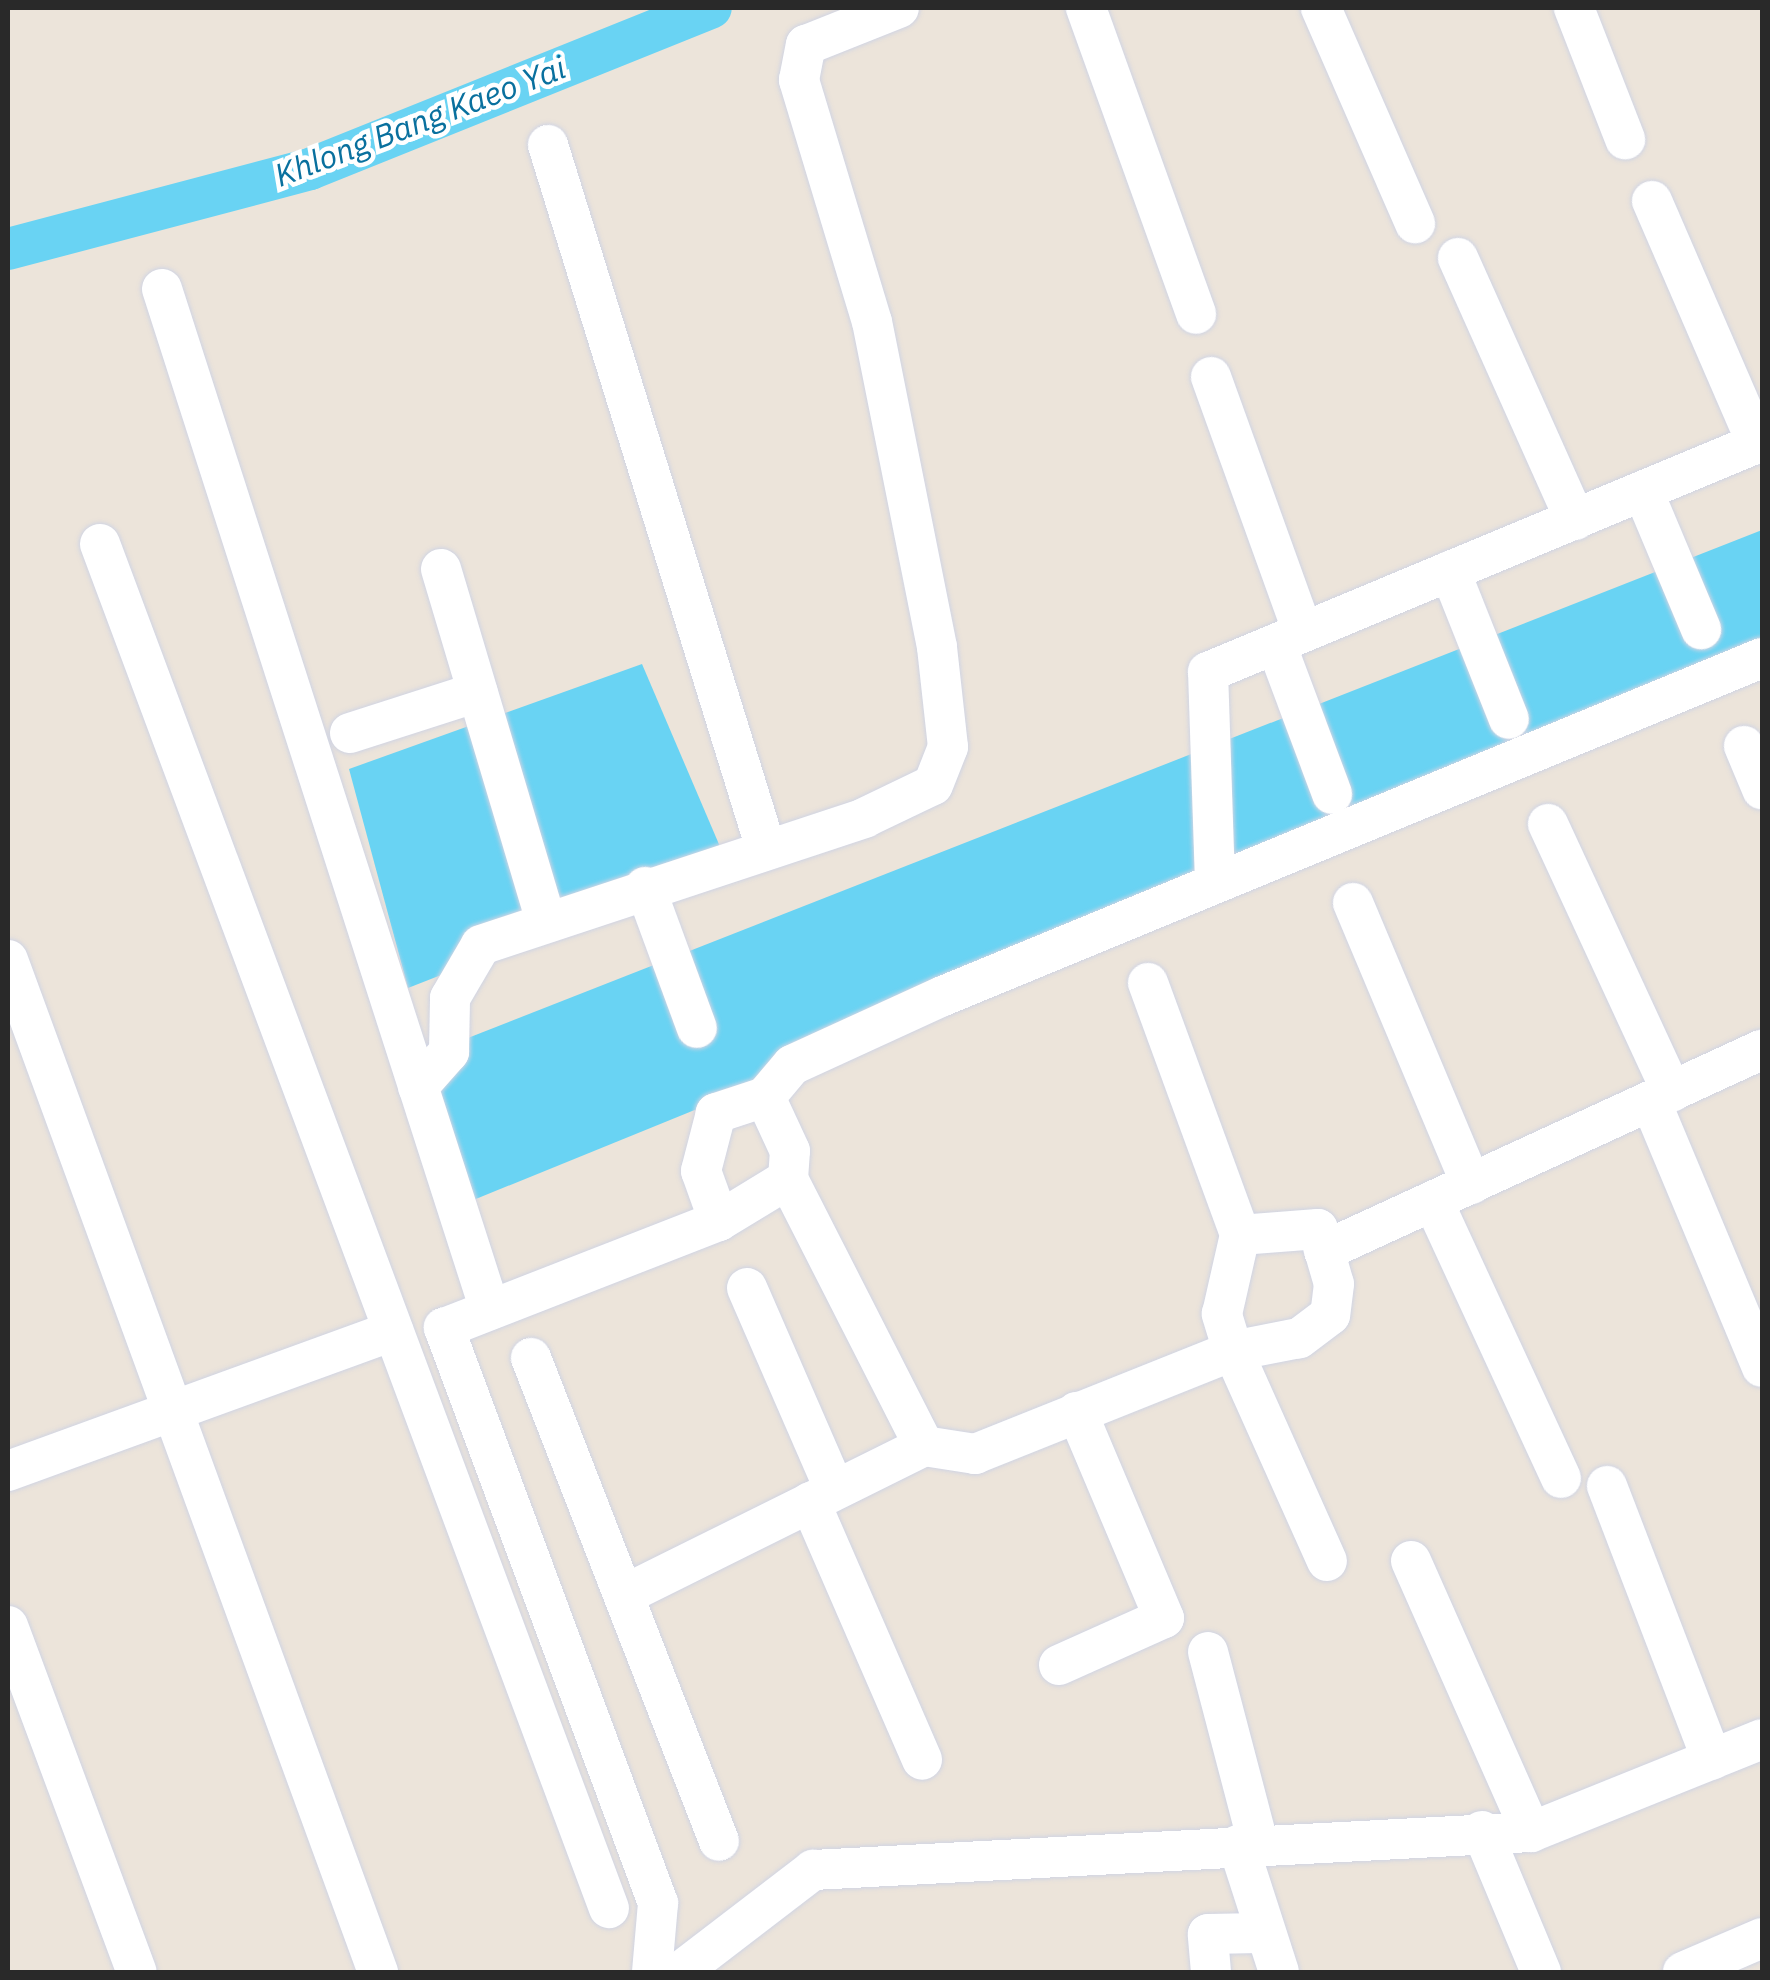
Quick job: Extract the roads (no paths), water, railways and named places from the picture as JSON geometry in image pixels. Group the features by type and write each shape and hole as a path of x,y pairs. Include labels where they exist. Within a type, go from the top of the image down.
{"street":[{"path":"418,1088 449,1052 450,998 481,945 644,886 766,849 933,785 948,747 872,322 799,80 806,45 899,8"},
{"path":"1086,8 1196,314"},
{"path":"1321,8 1416,223"},
{"path":"1574,8 1626,139"},
{"path":"548,145 766,849"},
{"path":"1216,882 1208,672 1760,443 1652,201"},
{"path":"1458,258 1575,520"},
{"path":"162,289 490,1310"},
{"path":"1211,377 1332,794"},
{"path":"1643,492 1702,629"},
{"path":"100,544 609,1908"},
{"path":"440,569 546,922"},
{"path":"1450,571 1509,718"},
{"path":"719,1220 701,1171 716,1113 765,1097 792,1066 1216,882 1762,658"},
{"path":"350,733 478,692"},
{"path":"1744,746 1762,789"},
{"path":"1548,824 1661,1097 1762,1367"},
{"path":"644,886 697,1028"},
{"path":"1353,903 1471,1184"},
{"path":"8,960 378,1972"},
{"path":"1148,983 1240,1235 1222,1314 1233,1352 1327,1561"},
{"path":"1324,1250 1762,1050"},
{"path":"765,1097 790,1151 788,1179 924,1446"},
{"path":"652,1972 658,1903 444,1328 719,1220 788,1179"},
{"path":"1432,1201 1562,1478"},
{"path":"624,1595 924,1446 975,1454 1233,1352 1299,1338 1330,1315 1324,1250 1318,1229 1240,1235"},
{"path":"747,1288 922,1760"},
{"path":"8,1472 393,1331"},
{"path":"531,1358 719,1841"},
{"path":"1059,1665 1164,1618 1078,1412"},
{"path":"1607,1486 1712,1760"},
{"path":"1411,1561 1530,1832"},
{"path":"8,1626 137,1972"},
{"path":"1208,1652 1248,1844 1260,1932 1280,1972"},
{"path":"680,1972 813,1870 1482,1830 1530,1832 1762,1739"},
{"path":"1482,1830 1541,1972"},
{"path":"1211,1972 1208,1934 1260,1932"},
{"path":"1682,1972 1762,1938"}],"water":[{"path":"1762,530 1762,676 466,1203 422,1056"},
{"path":"642,664 727,863 408,988 349,769"}],"waterway":[{"name":"Khlong Bang Kaeo Yai","path":"8,249 310,169 711,8"}]}
